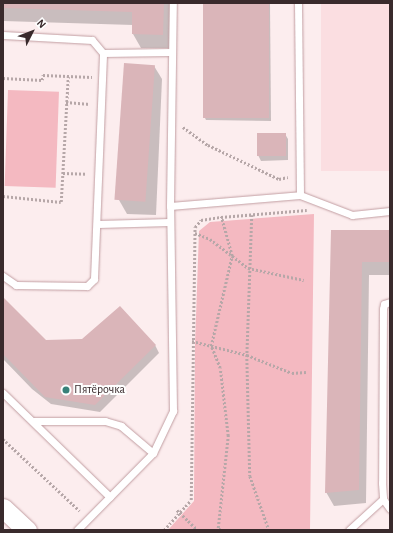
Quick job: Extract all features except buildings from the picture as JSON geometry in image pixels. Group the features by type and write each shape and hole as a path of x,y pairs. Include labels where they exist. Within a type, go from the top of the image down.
{"main road":[{"path":"3,508 27,530"}],"lane":[{"path":"77,530 153,453 173,412 170,206 172,114 171,52 173,3"},
{"path":"298,3 300,195"},
{"path":"3,35 92,40 103,53 98,224 96,271 94,279 87,286 16,285 3,276"},
{"path":"103,53 171,52"},
{"path":"170,206 300,195 352,214 390,211"},
{"path":"98,224 170,222"},
{"path":"390,302 384,304 383,309 383,499 390,509"},
{"path":"3,393 34,421 110,497"},
{"path":"34,421 105,421 121,426 153,453"},
{"path":"350,530 383,499"}],"path":[{"path":"3,78 42,80 43,74 102,77"},
{"path":"3,196 62,202 68,75"},
{"path":"66,102 101,105"},
{"path":"172,114 186,131 208,145 279,179 300,174"},
{"path":"63,173 99,175"},
{"path":"220,202 221,217 232,256 211,346 220,368 228,436 218,528 220,530"},
{"path":"164,530 192,500 192,340 195,227 201,220 221,217 303,211 324,204"},
{"path":"252,215 248,268 247,355 250,476 269,530"},
{"path":"195,233 210,240 248,268 304,280"},
{"path":"192,340 247,355 292,373 306,372"},
{"path":"3,439 88,519"},
{"path":"177,510 198,530"}],"shaded area":[{"path":"321,3 390,3 390,171 321,171"},
{"path":"8,90 59,92 56,188 5,186"},
{"path":"314,214 310,530 168,530 194,501 195,345 199,231 210,222"}],"place":[{"name":"Пятёрочка","path":"66,390"}]}
